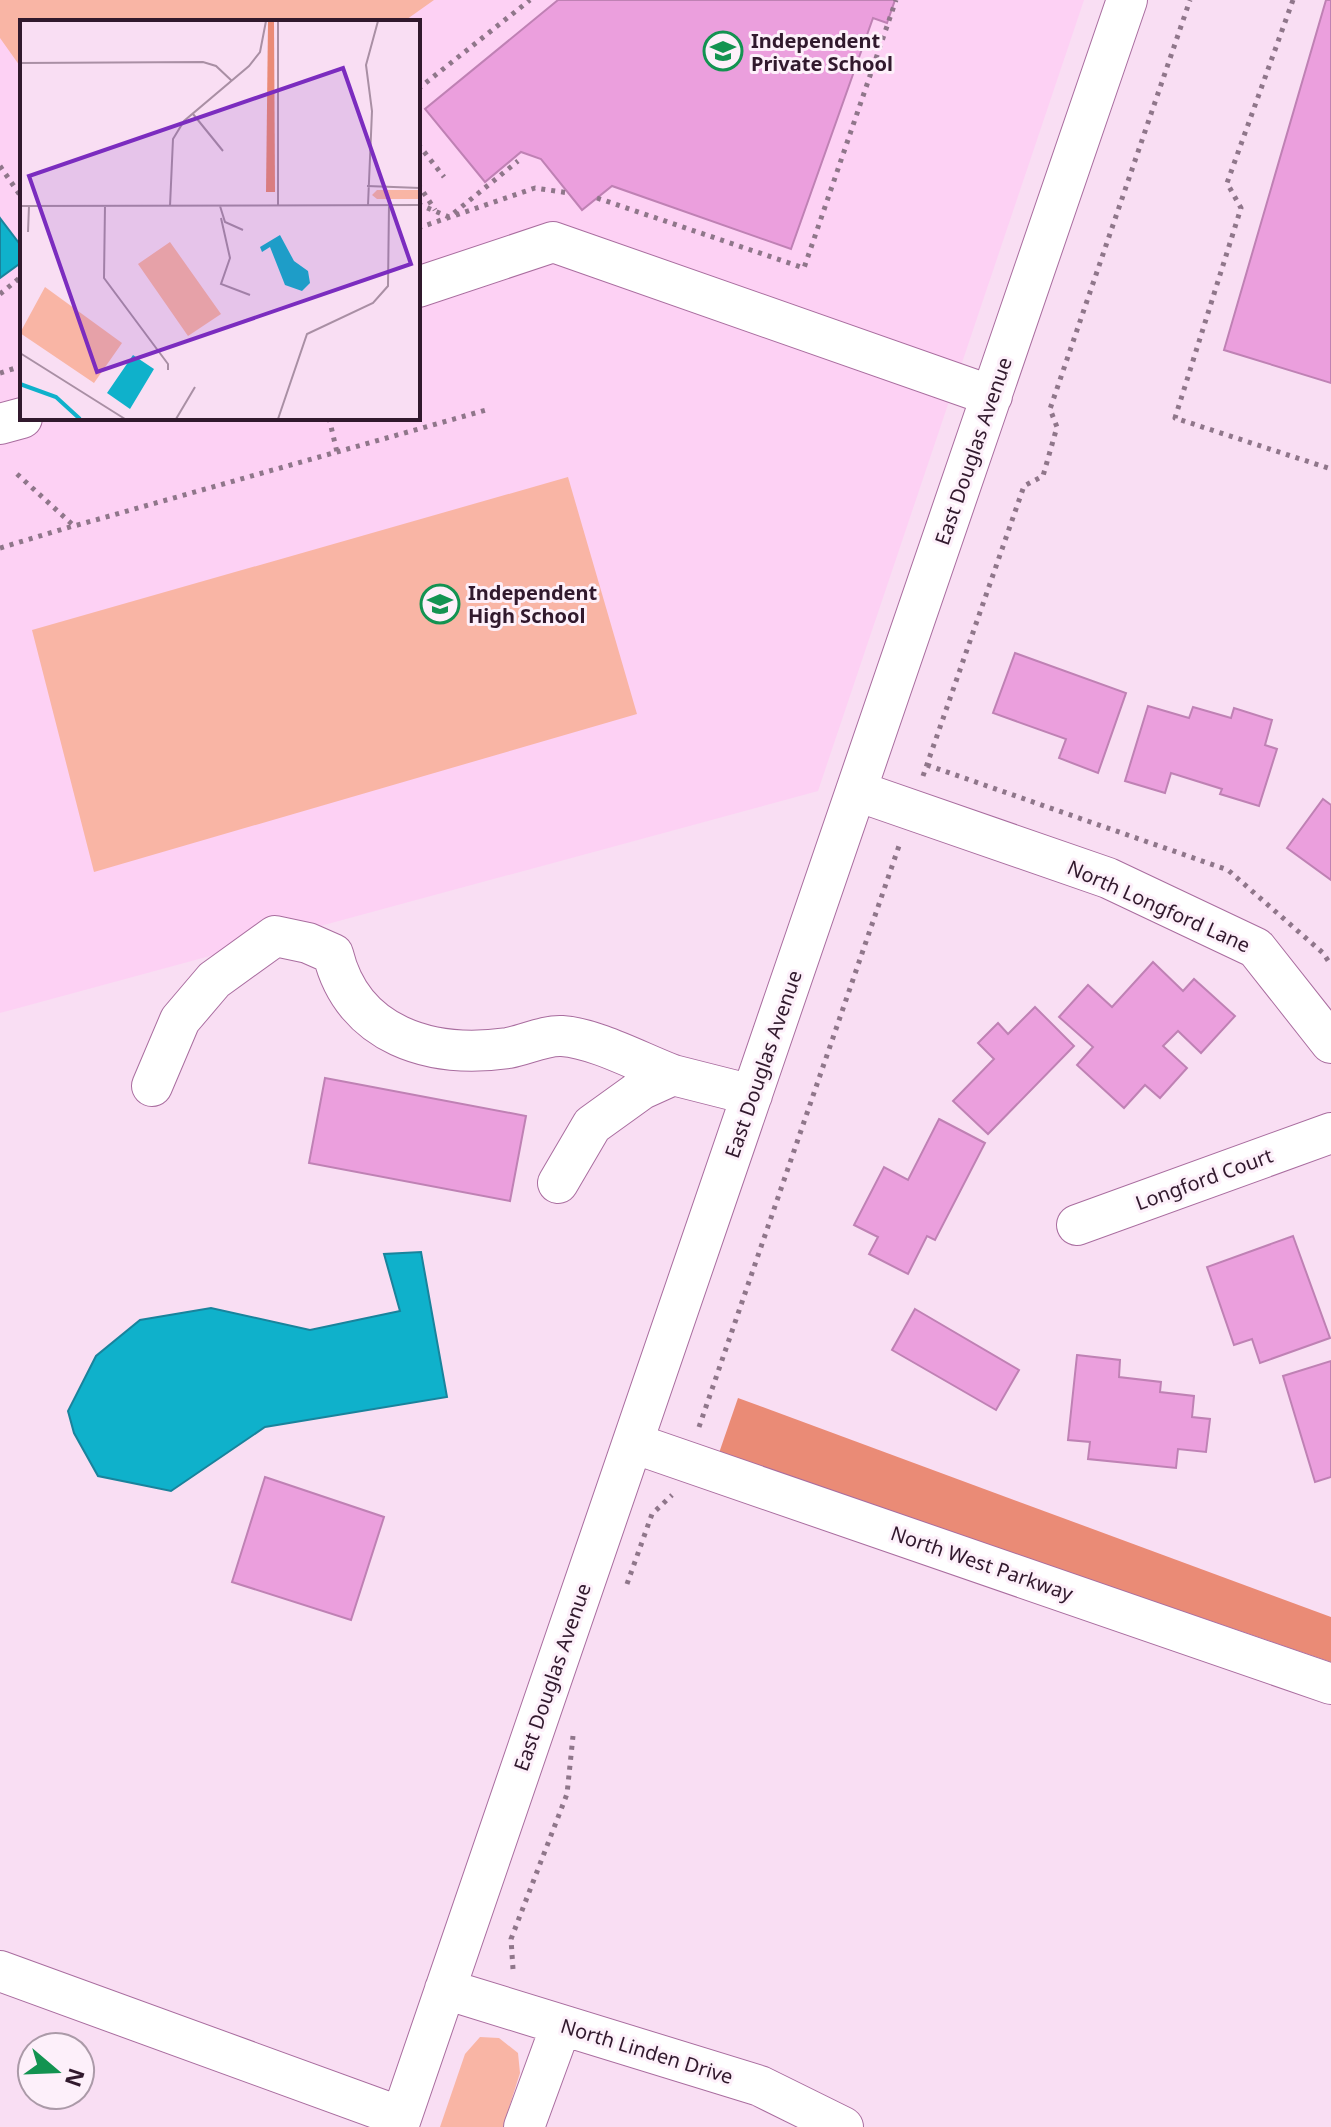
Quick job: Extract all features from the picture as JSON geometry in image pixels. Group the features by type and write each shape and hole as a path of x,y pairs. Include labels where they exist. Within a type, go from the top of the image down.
{"street":[{"name":"East Douglas Avenue","path":"399,2122 1127,0"},
{"path":"420,286 553,242 992,396"},
{"path":"0,424 20,419"},
{"name":"North Longford Lane","path":"857,791 1108,878 1256,948 1331,1043"},
{"path":"152,1086 180,1020 214,980 275,936 308,943 333,954 340,982 364,1015 413,1042 464,1052 509,1048 562,1036 673,1075 752,1095"},
{"path":"558,1183 592,1125 642,1089 673,1075"},
{"name":"Longford Court","path":"1077,1225 1331,1133"},
{"name":"North West Parkway","path":"633,1443 1331,1684"},
{"path":"0,1971 399,2122"},
{"name":"North Linden Drive","path":"445,1989 760,2086 843,2127"},
{"path":"524,2127 561,2026"}],"path":[{"path":"420,87 530,0"},
{"path":"597,198 804,268 896,0"},
{"path":"626,1587 652,1514 679,1488 1024,486 1043,476 1057,427 1050,409 1190,0"},
{"path":"1293,0 1227,183 1241,208 1175,418 1331,469"},
{"path":"420,147 444,177"},
{"path":"449,217 518,161"},
{"path":"0,166 20,195"},
{"path":"420,187 436,211"},
{"path":"420,227 535,188 569,193"},
{"path":"420,205 449,217"},
{"path":"0,294 20,278"},
{"path":"0,373 20,367"},
{"path":"0,548 486,410"},
{"path":"329,420 337,452"},
{"path":"17,474 74,526"},
{"path":"927,765 1228,870 1323,953 1331,965"},
{"path":"513,1969 511,1939 567,1794 574,1733"}],"shaded area":[{"name":"Independent High School","path":"0,0 1084,0 818,791 0,1013"},
{"path":"0,0 434,0 406,20 20,20 20,66 0,38"},
{"path":"568,477 637,714 94,872 32,630"},
{"path":"738,1398 1331,1617 1331,1662 719,1453"},
{"path":"480,2037 499,2038 518,2053 520,2073 503,2127 440,2127 465,2054"}],"water":[{"path":"0,218 20,244 20,263 0,278"},
{"path":"421,1252 447,1397 265,1427 171,1491 98,1476 74,1433 68,1411 96,1356 140,1320 211,1308 310,1330 400,1311 384,1254"}],"building":[{"path":"558,0 895,0 887,23 873,18 791,249 612,186 582,210 541,159 521,152 485,182 425,109"},
{"path":"1326,0 1331,0 1331,383 1224,350"},
{"path":"1015,653 1126,693 1098,773 1059,758 1066,739 993,713"},
{"path":"1148,706 1189,718 1193,707 1231,718 1234,708 1272,720 1265,745 1277,749 1259,806 1220,794 1222,789 1171,773 1165,793 1125,781"},
{"path":"1323,799 1331,805 1331,880 1287,848"},
{"path":"1153,962 1183,991 1194,979 1235,1016 1201,1053 1178,1031 1163,1046 1187,1068 1160,1098 1145,1085 1124,1108 1077,1065 1093,1047 1059,1017 1088,985 1112,1007"},
{"path":"1035,1007 1074,1046 988,1134 953,1101 994,1059 978,1043 998,1023 1008,1034"},
{"path":"325,1078 526,1116 510,1201 309,1163"},
{"path":"939,1119 985,1143 935,1240 927,1236 908,1274 869,1254 878,1237 854,1225 884,1167 908,1180"},
{"path":"1293,1236 1330,1338 1260,1363 1252,1339 1234,1345 1207,1267"},
{"path":"915,1309 1019,1370 996,1410 892,1350"},
{"path":"1077,1355 1120,1360 1119,1377 1161,1382 1160,1392 1194,1396 1192,1417 1210,1419 1206,1452 1178,1449 1176,1468 1088,1459 1090,1442 1068,1440"},
{"path":"1331,1361 1331,1477 1315,1482 1283,1376"},
{"path":"265,1477 384,1517 351,1620 232,1582"}],"place":[{"name":"Independent Private School","path":"723,51"},
{"name":"Independent High School","path":"440,604"}]}
